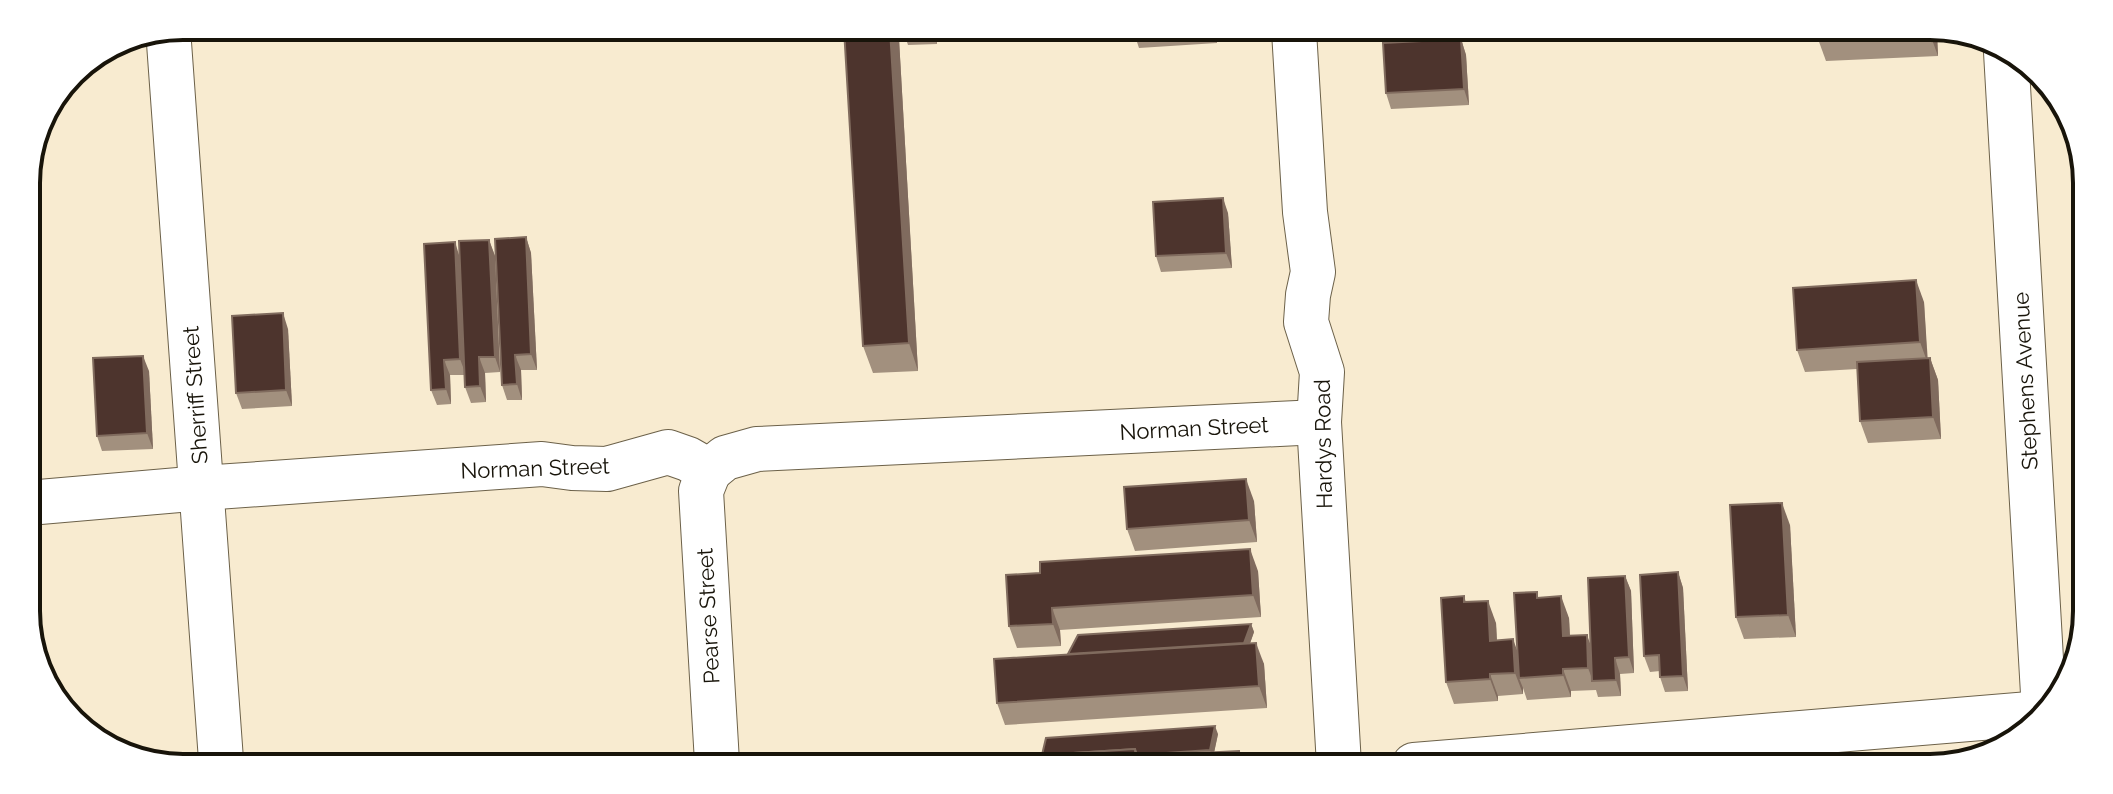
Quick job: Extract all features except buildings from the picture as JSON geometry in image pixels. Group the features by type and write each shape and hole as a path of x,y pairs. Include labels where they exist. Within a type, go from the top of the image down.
{"street":[{"name":"Hardys Road","path":"1295,40 1305,212 1313,272 1306,322 1322,372 1319,422 1338,754"},
{"name":"Sherriff Street","path":"169,41 221,754"},
{"name":"Stephens Avenue","path":"2007,62 2042,699"},
{"name":"Norman Street","path":"40,502 542,464 607,469 668,452 709,471 725,458 757,449 1319,422"},
{"name":"Pearse Street","path":"709,471 701,491 717,754"},
{"path":"1545,754 2030,713"}]}
